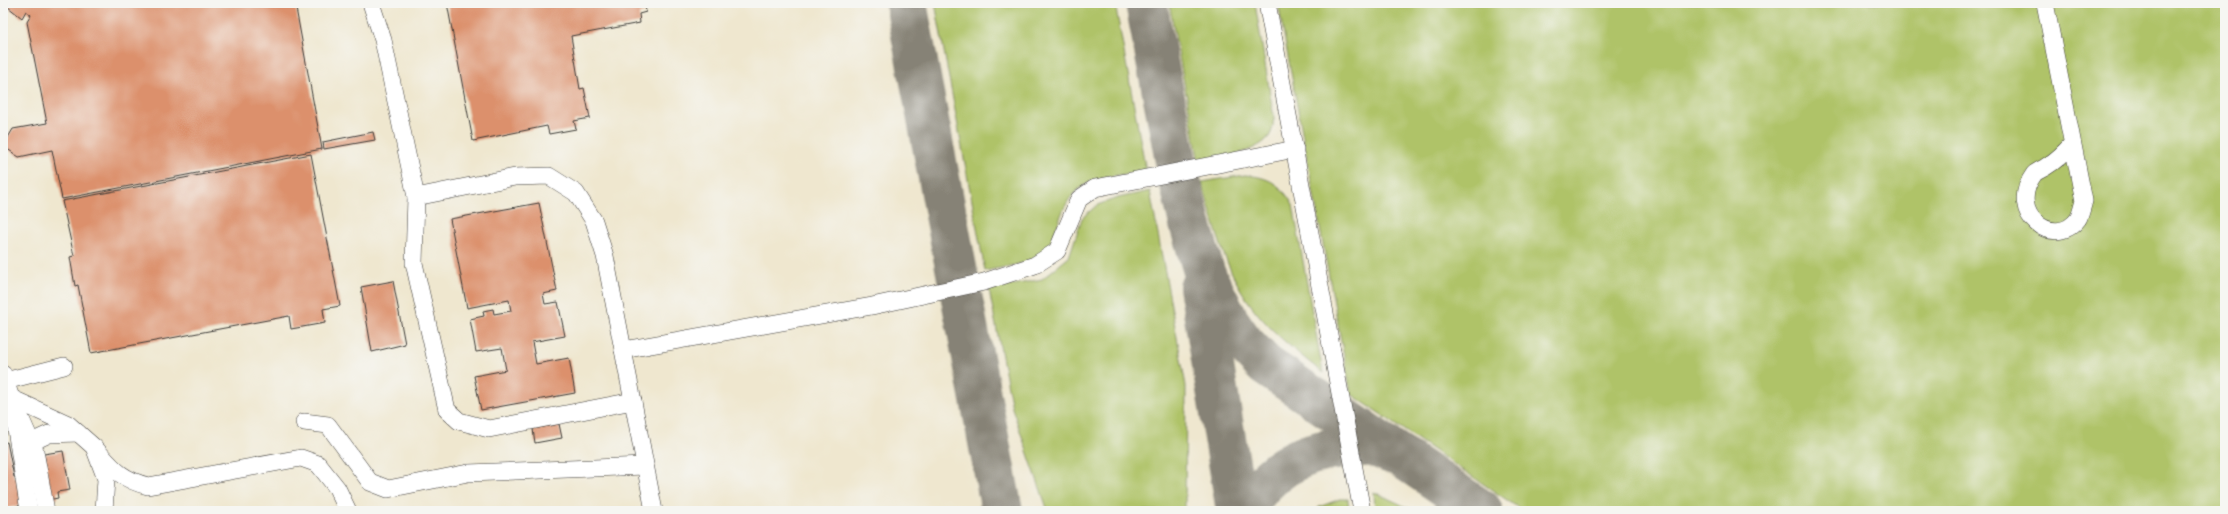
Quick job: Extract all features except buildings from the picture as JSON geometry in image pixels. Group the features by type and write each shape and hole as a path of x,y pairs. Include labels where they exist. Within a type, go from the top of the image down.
{"street":[{"path":"371,3 383,40 416,197 414,263 447,410 459,421 489,429 633,401"},
{"path":"1267,3 1362,511"},
{"path":"2045,3 2084,202 2078,219 2065,228 2047,229 2035,223 2027,211 2025,195 2035,174 2048,166 2072,144"},
{"path":"623,350 872,306 984,282 1034,265 1057,251 1079,199 1094,188 1295,149"},
{"path":"416,197 515,177 548,176 576,193 594,221 605,256 654,511"},
{"path":"46,511 33,448 4,378 64,366"},
{"path":"11,398 68,424 94,447 116,471 130,481 148,486 300,458 318,464 337,488 348,511"},
{"path":"11,398 30,511"},
{"path":"304,422 328,425 370,482 388,489 468,473 645,466"},
{"path":"33,448 36,440 49,434 78,433"},
{"path":"94,447 106,479 104,511"}],"green space":[{"path":"935,3 1115,3 1146,171 1102,178 1086,184 1079,189 1066,204 1047,247 1035,258 1028,261 985,271"},
{"path":"1169,3 1255,3 1274,118 1271,133 1266,140 1259,145 1239,154 1199,162"},
{"path":"1278,3 2225,3 2225,511 1523,511 1351,394"},
{"path":"1245,175 1261,178 1274,183 1284,192 1293,205 1323,373 1298,353 1264,321 1245,297 1226,259 1202,182"},
{"path":"1150,191 1186,386 1185,511 1048,511 1012,408 989,290 1042,279 1069,257 1082,218 1097,205 1118,198"},
{"path":"1374,492 1415,511 1375,511"},
{"path":"1340,499 1348,499 1349,511 1315,511 1319,507"}],"taxiway":[{"path":"906,3 1002,511"},
{"path":"1146,3 1178,172 1190,224 1205,275 1229,322 1243,342 1265,365 1482,511"},
{"path":"1200,287 1237,511"},
{"path":"1242,511 1262,485 1285,466 1297,459 1327,450 1368,446 1377,447 1394,454"}]}
